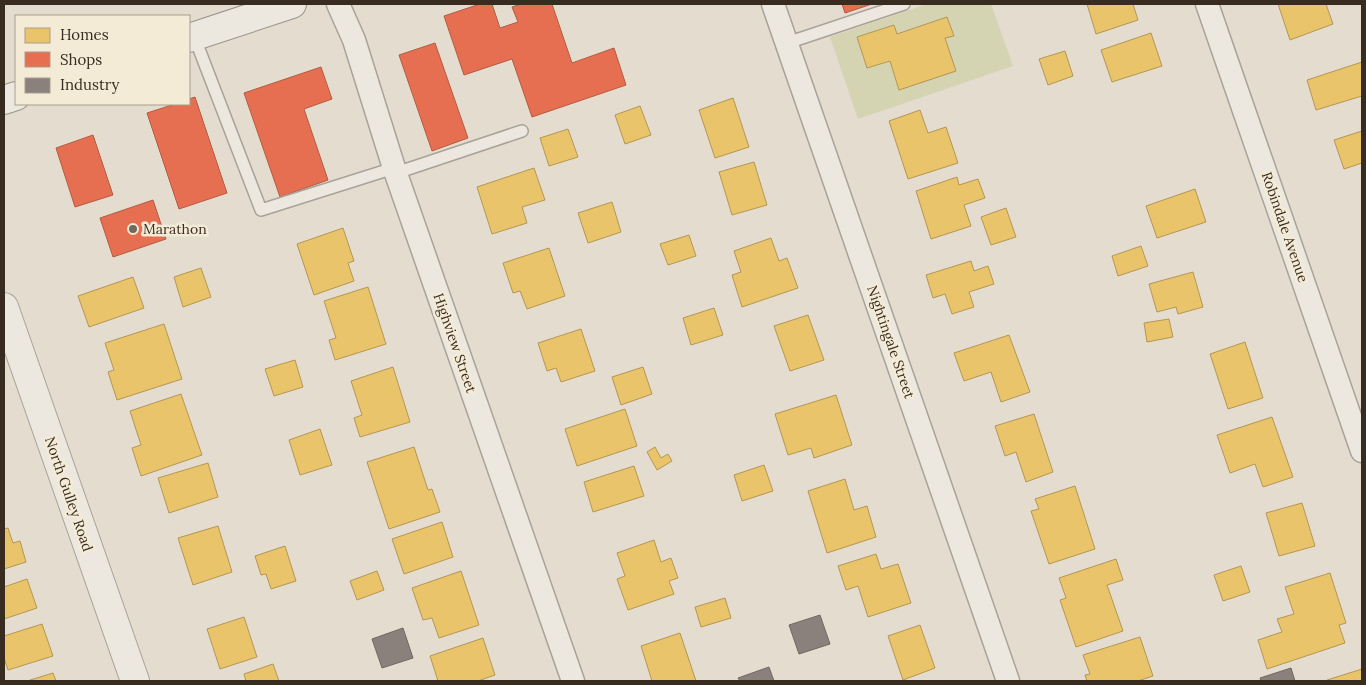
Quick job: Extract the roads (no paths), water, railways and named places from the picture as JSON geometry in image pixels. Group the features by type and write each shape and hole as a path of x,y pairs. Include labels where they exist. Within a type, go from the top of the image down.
{"street":[{"path":"191,37 292,4"},
{"name":"Highview Street","path":"338,4 354,40 395,170 573,681"},
{"name":"Nightingale Street","path":"773,4 1008,681"},
{"name":"Robindale Avenue","path":"1207,4 1362,451"},
{"name":"North Gulley Road","path":"4,307 135,681"}],"lane":[{"path":"787,43 904,4"},
{"path":"191,37 261,210 522,131"}],"place":[{"name":"Marathon","path":"133,229"}]}
